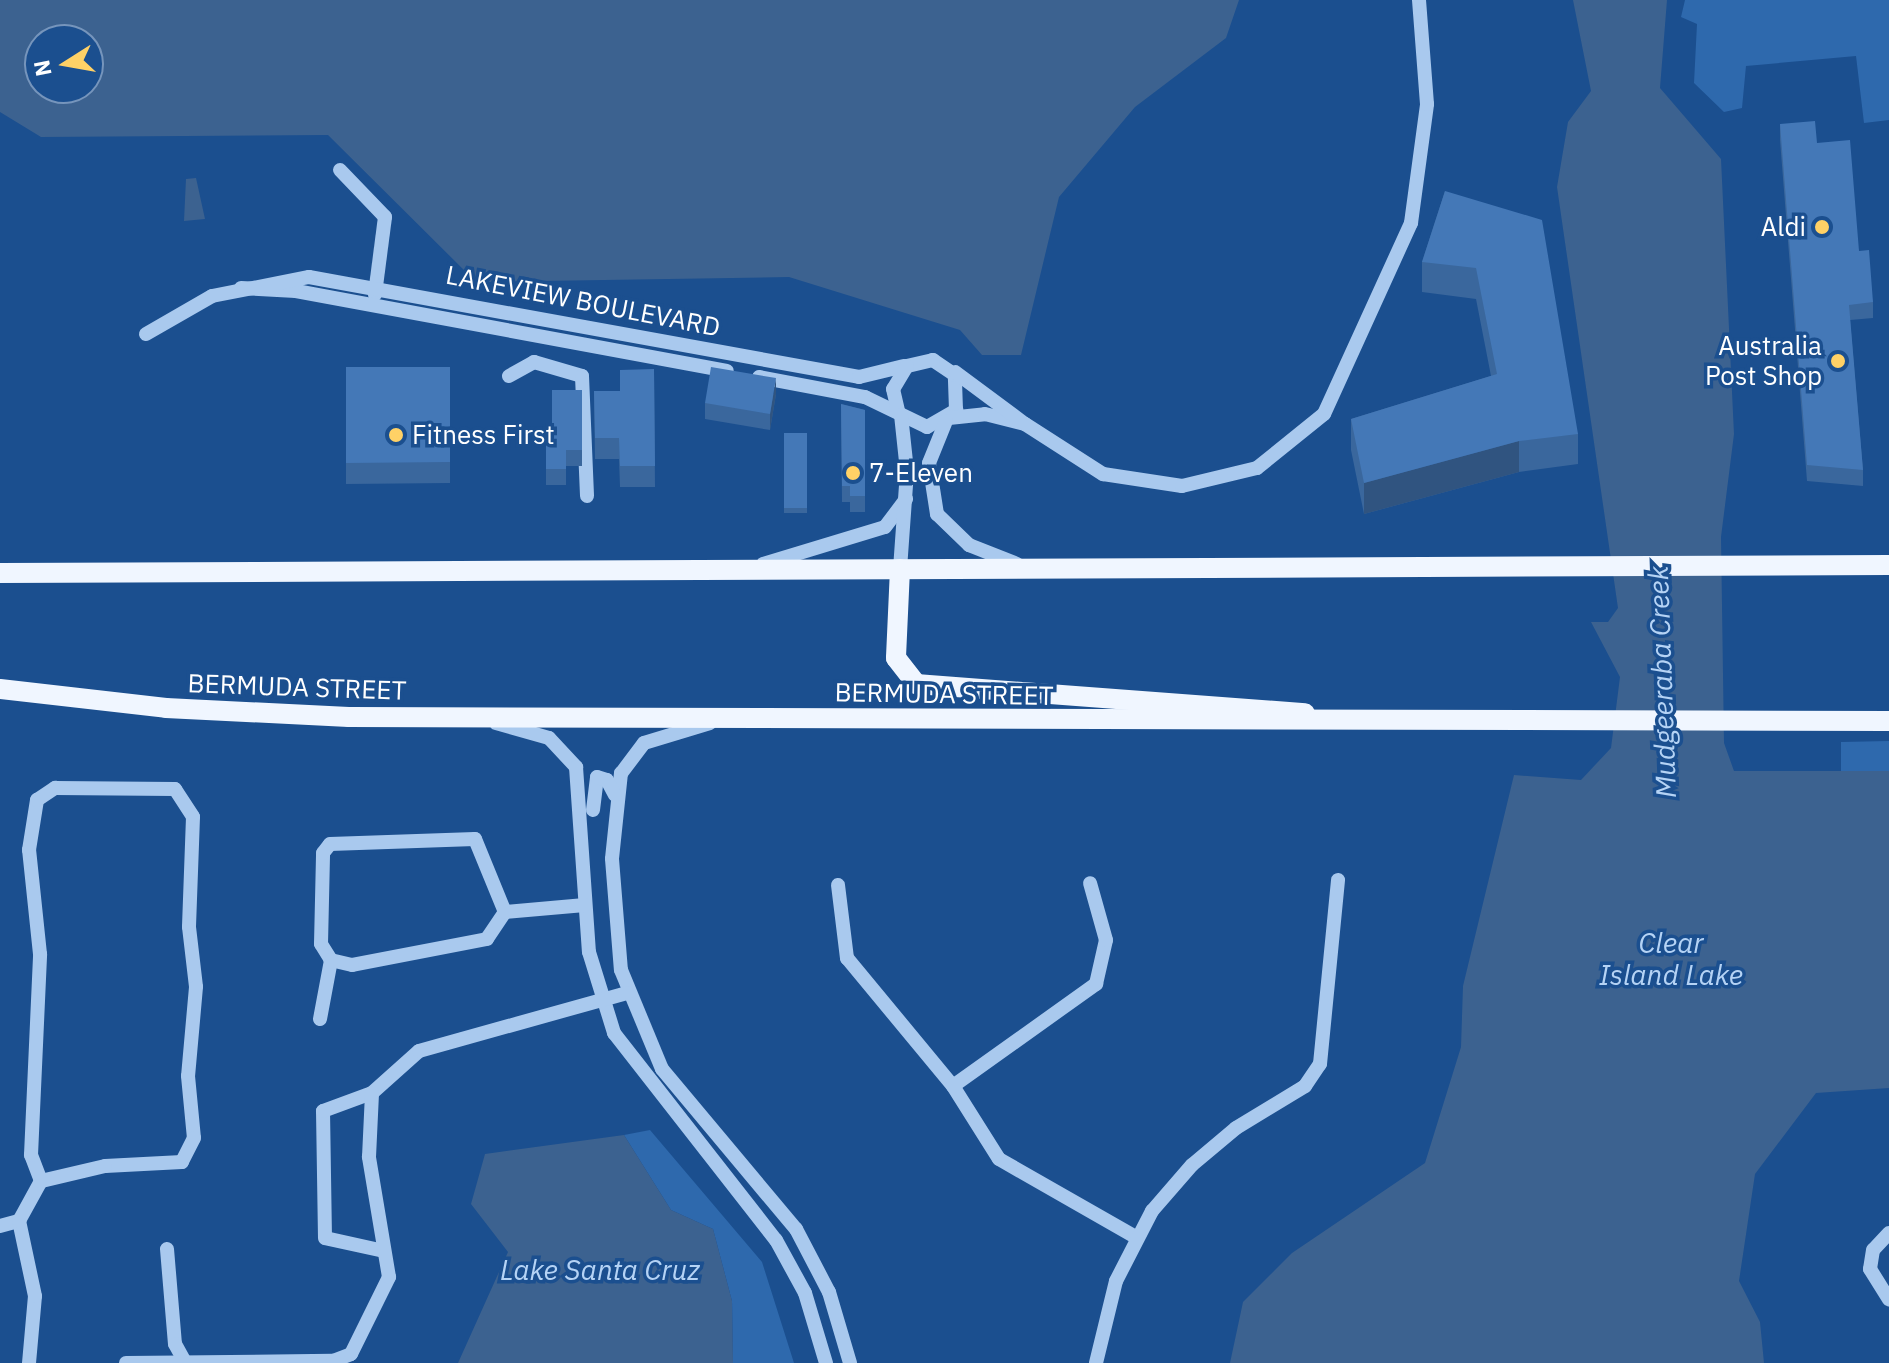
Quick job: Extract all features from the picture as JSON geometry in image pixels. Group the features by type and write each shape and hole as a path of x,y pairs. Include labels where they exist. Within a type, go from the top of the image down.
{"main road":[{"path":"0,573 1889,565"},
{"path":"900,569 895,654 916,684 1192,702 1396,725"},
{"name":"BERMUDA STREET","path":"0,689 179,709 474,719 729,718 1396,725 1889,721"}],"street":[{"path":"900,569 906,499 900,413 894,385 916,361 948,367 1025,424 1103,474 1182,486 1257,468 1324,414 1411,223 1427,104 1419,0"},
{"path":"340,170 384,214 373,306"},
{"name":"LAKEVIEW BOULEVARD","path":"146,334 194,304 241,288 309,277 826,371 871,377 916,361"},
{"name":"LAKEVIEW BOULEVARD","path":"241,288 373,306 678,362 804,386 900,413"},
{"path":"475,325 479,306"},
{"path":"678,362 682,344"},
{"path":"509,376 534,362 582,376 587,496"},
{"path":"948,367 960,395 929,463 937,514 969,545 1028,567"},
{"path":"804,386 826,371"},
{"path":"900,413 922,427 985,414 1025,424"},
{"path":"744,570 876,531 894,520 906,499"},
{"path":"729,718 644,743 623,768 616,797 614,919 627,993 662,1069 796,1229 829,1292 850,1363"},
{"path":"474,719 542,735 574,763 583,795 585,905 601,1002 628,1059 794,1268 826,1363"},
{"path":"585,886 595,779 607,780 616,797"},
{"path":"29,1363 35,1296 19,1221 41,1181 105,1166 182,1162 194,1138 188,1076 196,987 189,927 193,817 175,789 55,788 37,800 29,850 40,954 31,1155 41,1181"},
{"path":"320,1019 331,960 321,944 323,853 339,841 475,839 505,912"},
{"path":"1096,1363 1096,1339 1134,1236 1192,1165 1236,1128 1305,1086 1320,1064 1338,880"},
{"path":"953,1086 1096,984 1106,940 1090,883"},
{"path":"838,885 847,958 953,1086 999,1159 1134,1236"},
{"path":"505,912 585,905"},
{"path":"331,960 352,965 487,939 505,912"},
{"path":"384,1251 325,1238 323,1111 372,1093 419,1051 627,993"},
{"path":"126,1363 342,1359 385,1296 384,1251 369,1157 372,1093"},
{"path":"0,1226 19,1221"},
{"path":"1889,1233 1873,1250 1870,1269 1889,1300"},
{"path":"167,1249 175,1344 185,1362"}],"shaded area":[{"path":"1685,0 1889,0 1889,120 1864,123 1856,56 1746,66 1742,108 1724,112 1694,83 1697,24 1681,17"},
{"path":"1889,741 1889,771 1841,771 1841,742"},
{"path":"650,1130 762,1262 794,1363 733,1363 732,1301 713,1229 671,1210 624,1135"}],"water":[{"path":"0,0 1239,0 1226,38 1135,107 1059,197 1021,355 982,355 960,330 789,277 476,282 328,135 41,137 0,112"},
{"name":"Clear Island Lake","path":"1573,0 1667,0 1660,88 1721,159 1734,434 1721,537 1724,743 1734,771 1889,771 1889,1088 1816,1093 1755,1174 1739,1281 1760,1322 1764,1363 1230,1363 1243,1302 1292,1253 1425,1163 1461,1047 1463,986 1514,775 1581,780 1611,748 1620,677 1591,622 1608,622 1618,608 1557,187 1568,122 1591,91"},
{"path":"196,178 205,219 184,221 186,179"},
{"name":"Lake Santa Cruz","path":"624,1135 671,1210 713,1229 732,1301 733,1363 458,1363 508,1252 471,1204 485,1154"}],"building":[{"path":"1815,121 1817,143 1850,140 1859,251 1869,250 1873,302 1849,305 1863,470 1807,465 1780,124"},
{"path":"1445,191 1542,220 1578,434 1519,441 1364,483 1351,419 1497,374 1476,268 1422,262"},
{"path":"346,367 450,367 450,462 346,463"},
{"path":"711,367 776,378 770,414 705,403"},
{"path":"654,369 655,466 620,466 619,438 595,438 594,391 620,391 620,370"},
{"path":"552,390 582,390 582,450 566,450 566,469 546,469 546,432 552,432"},
{"path":"841,404 865,410 865,496 850,496 850,486 842,486"},
{"path":"784,433 807,433 807,508 784,508"}],"place":[{"name":"Aldi","path":"1822,227"},
{"name":"Australia Post Shop","path":"1838,361"},
{"name":"Fitness First","path":"396,435"},
{"name":"7-Eleven","path":"853,473"}],"water label":[{"name":"Mudgeeraba Creek","path":"1662,682"}]}
